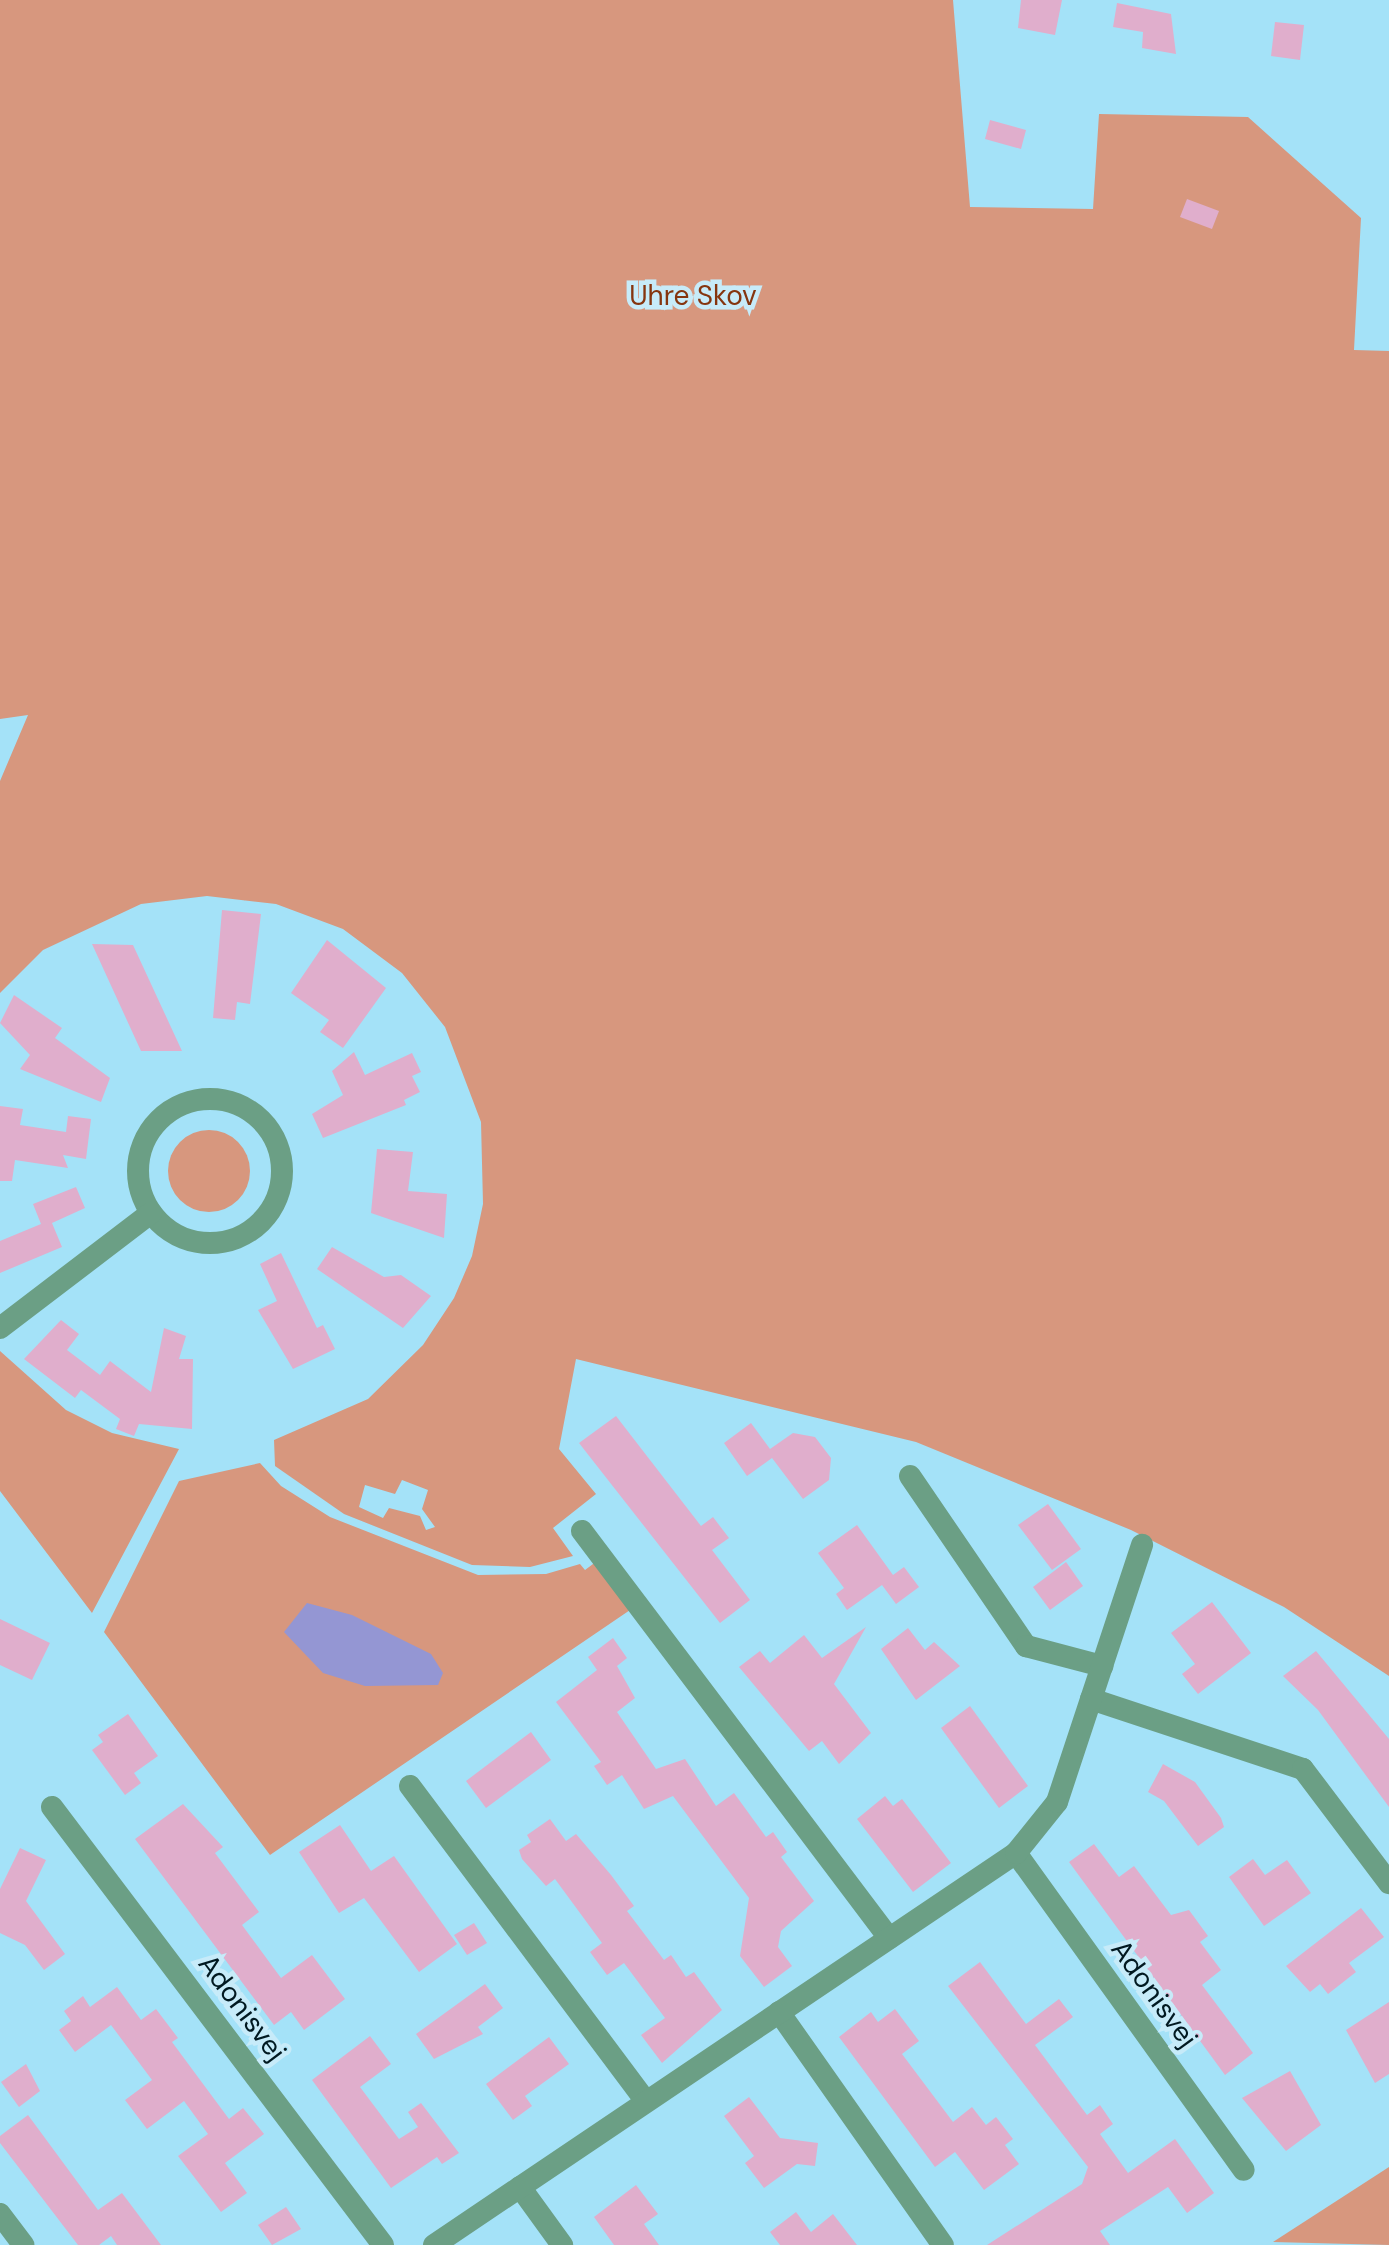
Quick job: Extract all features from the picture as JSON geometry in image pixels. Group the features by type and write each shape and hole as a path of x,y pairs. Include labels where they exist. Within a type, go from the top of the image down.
{"street":[{"path":"221,1098 252,1111 275,1136 280,1185 276,1201 256,1228 225,1242 197,1242 151,1213 138,1182 141,1148 158,1120 173,1110 187,1102 221,1098"},
{"path":"0,1328 151,1213"},
{"path":"910,1476 1026,1646 1102,1666"},
{"path":"582,1531 889,1938"},
{"path":"434,2245 1016,1853 1057,1802 1142,1544"},
{"path":"1091,1698 1303,1770 1389,1883"},
{"path":"410,1786 646,2102"},
{"name":"Adonisvej","path":"52,1806 383,2245"},
{"name":"Adonisvej","path":"1016,1853 1244,2170"},
{"path":"779,2012 942,2245"},
{"path":"520,2187 562,2245"},
{"path":"0,2214 23,2245"}],"green space":[{"name":"Uhre Skov","path":"0,0 953,0 970,207 1093,209 1099,114 1248,117 1361,218 1354,350 1389,351 1389,1676 1284,1607 1131,1530 916,1442 576,1359 559,1449 596,1494 553,1528 573,1556 530,1567 472,1565 344,1514 275,1466 274,1440 368,1399 423,1345 454,1298 472,1256 483,1204 481,1122 445,1027 402,973 343,929 276,904 207,896 141,904 43,950 0,993 0,781 28,715 0,719","holes":["402,1480 428,1490 422,1509 435,1527 426,1530 420,1516 389,1508 383,1518 359,1507 365,1485 395,1494"]},
{"path":"209,1130 225,1133 238,1142 247,1155 247,1187 238,1200 225,1209 209,1212 193,1209 180,1200 171,1187 168,1171 171,1155 180,1142 193,1133"},
{"path":"0,1351 66,1410 112,1433 179,1449 92,1613 0,1491"},
{"path":"260,1463 281,1486 330,1517 478,1575 546,1574 580,1564 585,1570 597,1561 633,1608 270,1855 104,1632 179,1481"},
{"path":"1389,2167 1389,2245 1273,2242"}],"water":[{"path":"307,1603 352,1615 431,1654 443,1673 438,1685 365,1686 323,1673 284,1632"}],"building":[{"path":"1021,0 1062,0 1055,35 1018,28"},
{"path":"1117,3 1171,14 1176,54 1142,48 1143,32 1113,27"},
{"path":"1275,22 1304,25 1300,60 1271,56"},
{"path":"990,120 1026,130 1021,149 985,139"},
{"path":"1187,199 1219,211 1212,229 1180,217"},
{"path":"222,910 261,914 250,1004 237,1002 235,1020 213,1018"},
{"path":"327,940 386,988 343,1048 320,1032 329,1020 291,993"},
{"path":"92,944 133,945 182,1051 141,1051"},
{"path":"14,995 62,1028 55,1038 110,1078 101,1102 20,1069 30,1055 0,1023"},
{"path":"354,1052 365,1075 412,1053 421,1072 412,1076 420,1092 404,1100 406,1105 323,1138 312,1114 343,1095 332,1071"},
{"path":"0,1106 23,1109 20,1125 66,1132 68,1116 91,1119 86,1159 63,1155 68,1168 15,1160 12,1181 0,1181"},
{"path":"377,1149 413,1152 408,1191 447,1194 444,1238 371,1213"},
{"path":"76,1187 85,1208 52,1223 62,1247 0,1273 0,1241 41,1224 33,1204"},
{"path":"332,1247 384,1277 401,1275 431,1296 403,1328 317,1269"},
{"path":"281,1253 317,1328 323,1325 335,1349 293,1369 258,1310 277,1301 260,1264"},
{"path":"61,1320 79,1334 67,1350 100,1375 110,1361 151,1392 164,1328 186,1336 179,1359 193,1359 192,1429 139,1424 134,1436 116,1429 120,1419 81,1390 75,1398 24,1359"},
{"path":"616,1416 701,1526 713,1517 729,1538 712,1550 750,1600 720,1623 579,1443"},
{"path":"751,1423 770,1449 793,1433 815,1437 831,1458 829,1480 803,1499 772,1458 747,1476 724,1443"},
{"path":"1048,1504 1081,1549 1052,1570 1018,1525"},
{"path":"857,1525 893,1575 904,1567 919,1587 896,1604 882,1585 847,1610 836,1594 844,1588 818,1553"},
{"path":"1066,1562 1083,1586 1050,1610 1033,1587"},
{"path":"1212,1602 1251,1653 1198,1694 1182,1674 1195,1664 1171,1633"},
{"path":"0,1619 50,1643 32,1680 0,1665"},
{"path":"866,1627 834,1684 871,1733 839,1764 822,1741 809,1751 739,1667 760,1651 770,1663 804,1635 822,1658"},
{"path":"908,1628 925,1650 934,1642 960,1666 916,1700 881,1649"},
{"path":"613,1638 627,1658 617,1666 635,1698 617,1712 656,1769 685,1759 716,1806 734,1793 766,1837 773,1832 787,1852 781,1857 814,1901 781,1931 778,1947 792,1966 764,1987 740,1956 749,1898 673,1796 644,1809 622,1775 607,1785 594,1766 601,1762 556,1702 597,1670 588,1657"},
{"path":"1316,1651 1389,1739 1389,1807 1318,1710 1283,1676"},
{"path":"970,1706 1028,1786 999,1808 941,1728"},
{"path":"128,1714 158,1756 134,1773 141,1783 125,1795 92,1750 103,1742 98,1735"},
{"path":"531,1732 551,1760 486,1808 466,1781"},
{"path":"1163,1764 1195,1782 1221,1818 1224,1827 1198,1846 1164,1801 1148,1792"},
{"path":"885,1796 893,1806 902,1799 951,1863 913,1892 857,1819"},
{"path":"183,1804 223,1847 215,1853 259,1912 242,1925 281,1978 312,1955 345,1999 304,2030 291,2012 274,2025 135,1839"},
{"path":"550,1819 566,1841 576,1834 611,1875 634,1906 627,1911 664,1960 671,1955 686,1977 694,1972 722,2010 662,2063 641,2035 665,2018 624,1963 607,1975 590,1952 602,1943 555,1879 546,1886 522,1859 519,1850 531,1842 527,1835"},
{"path":"340,1825 371,1871 394,1856 457,1944 419,1972 364,1898 339,1913 299,1852"},
{"path":"1094,1844 1119,1877 1134,1866 1171,1915 1189,1910 1208,1936 1200,1942 1221,1970 1202,1985 1253,2053 1225,2075 1069,1862"},
{"path":"20,1848 46,1860 26,1901 65,1954 44,1970 25,1945 0,1933 0,1889"},
{"path":"1253,1859 1265,1875 1287,1860 1311,1893 1264,1926 1229,1877"},
{"path":"1361,1908 1384,1937 1349,1963 1356,1972 1328,1994 1320,1984 1310,1992 1286,1966"},
{"path":"474,1923 487,1943 467,1955 454,1935"},
{"path":"980,1962 1026,2024 1059,1999 1073,2017 1035,2045 1087,2115 1100,2105 1113,2124 1100,2134 1128,2173 1175,2139 1214,2193 1187,2213 1168,2187 1100,2231 1110,2245 987,2245 1082,2184 1088,2167 948,1986"},
{"path":"485,1984 503,2008 478,2027 483,2034 434,2059 416,2034"},
{"path":"117,1987 141,2020 156,2009 178,2038 172,2042 229,2119 243,2108 264,2134 225,2163 247,2193 221,2212 178,2156 208,2134 184,2101 147,2129 125,2100 152,2080 111,2025 75,2052 59,2030 71,2021 64,2011 83,1996 90,2007"},
{"path":"1389,2002 1389,2074 1375,2083 1346,2030"},
{"path":"895,2009 919,2041 902,2054 953,2122 972,2107 986,2125 996,2117 1013,2139 1005,2145 1019,2164 984,2190 955,2152 935,2167 839,2037 871,2012 878,2022"},
{"path":"370,2036 391,2064 360,2087 399,2139 418,2127 408,2112 421,2103 459,2153 442,2164 437,2157 391,2188 312,2080"},
{"path":"549,2037 569,2064 525,2096 532,2106 513,2120 486,2084"},
{"path":"26,2064 40,2091 19,2107 1,2082"},
{"path":"1290,2071 1321,2125 1286,2151 1242,2098"},
{"path":"749,2097 780,2138 818,2143 815,2166 797,2164 764,2188 745,2163 754,2156 724,2116"},
{"path":"28,2115 98,2210 122,2193 161,2245 117,2245 111,2236 99,2245 78,2245 0,2143 0,2136"},
{"path":"636,2185 658,2214 644,2224 659,2245 614,2245 594,2217"},
{"path":"286,2207 301,2229 272,2245 258,2225"},
{"path":"796,2212 811,2232 833,2214 857,2245 780,2245 770,2232"}]}
